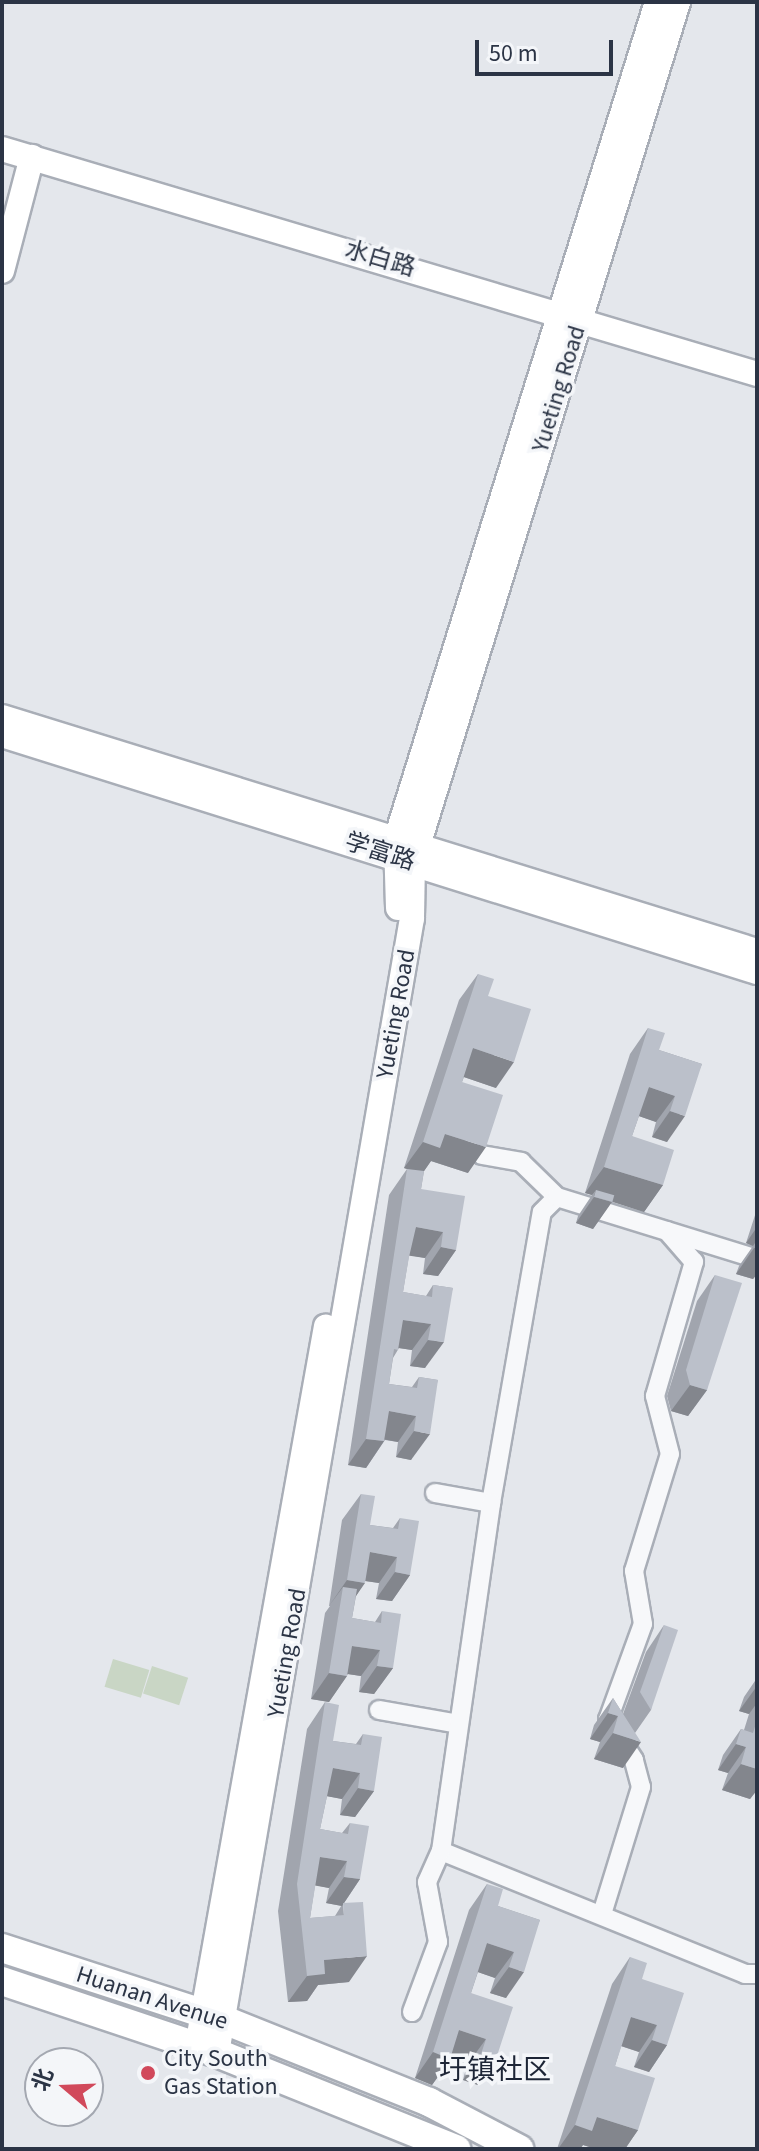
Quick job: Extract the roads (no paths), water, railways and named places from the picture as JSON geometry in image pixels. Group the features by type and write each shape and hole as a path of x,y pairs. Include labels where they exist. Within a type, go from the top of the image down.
{"main road":[{"name":"Huanan Avenue","path":"2,1948 214,2017 429,2102 519,2149"},
{"name":"Huanan Avenue","path":"2,1981 207,2049 456,2149"}],"street":[{"name":"Yueting Road","path":"571,315 657,2"},
{"name":"Yueting Road","path":"207,2049 412,918 406,850 571,315 678,2"},
{"name":"水白路","path":"2,149 571,315 757,374"},
{"path":"2,271 32,157"},
{"name":"学富路","path":"2,717 406,850 757,972"},
{"name":"学富路","path":"2,735 757,951"},
{"path":"482,1155 521,1162 557,1197 757,1259"},
{"path":"412,2012 438,1942 427,1882 441,1851 491,1503 542,1212 557,1197"},
{"path":"602,1914 641,1787 634,1760 608,1720 643,1624 634,1571 670,1454 655,1396 694,1262 667,1231"},
{"path":"435,1493 491,1503"},
{"path":"379,1710 458,1724"},
{"path":"441,1851 745,1974 757,1974"}],"place":[{"name":"City South Gas Station","path":"148,2073"}],"district":[{"name":"圩镇社区","path":"495,2070"}]}
